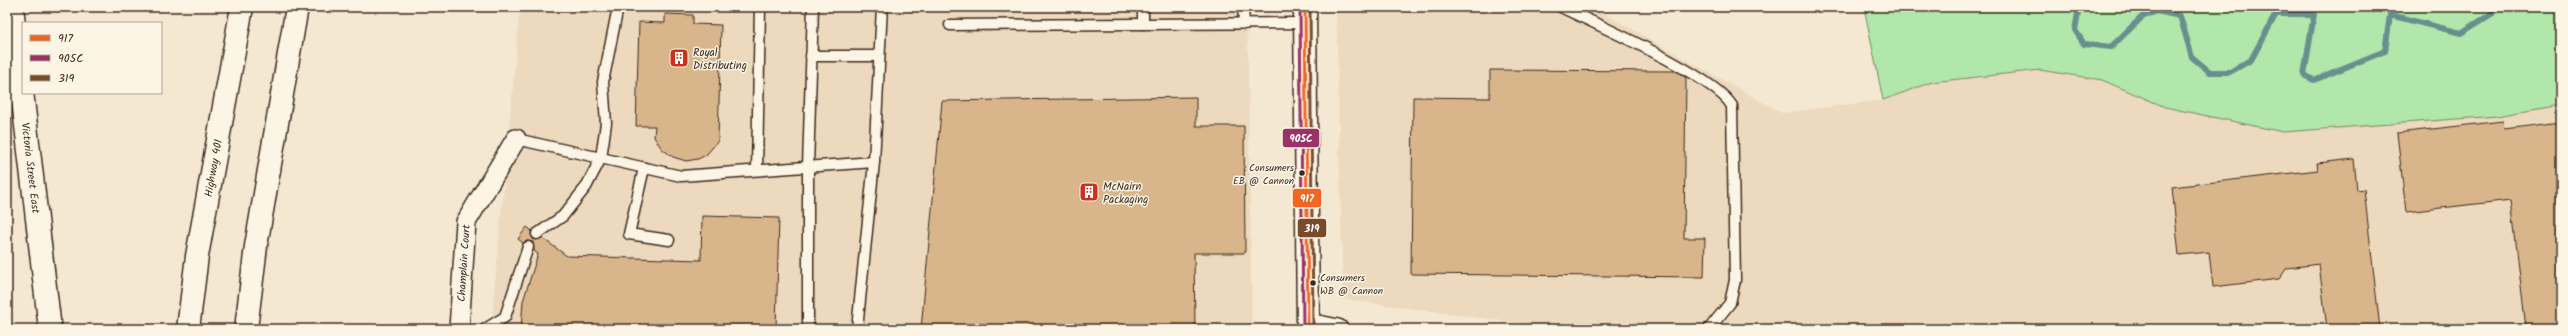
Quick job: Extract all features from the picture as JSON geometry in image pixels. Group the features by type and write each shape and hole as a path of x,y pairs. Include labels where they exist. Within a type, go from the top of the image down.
{"main road":[{"name":"Victoria Street East","path":"12,7 22,92"},
{"name":"Highway 401","path":"188,329 197,256 242,7"},
{"path":"246,329 256,246 297,7"},
{"path":"1305,15 1308,326"},
{"name":"Victoria Street East","path":"22,94 50,329"}],"street":[{"name":"Champlain Court","path":"459,329 466,222 516,139"},
{"path":"1308,326 1338,329"}],"lane":[{"path":"537,234 563,216 586,187 601,158 606,123 603,82 618,7"},
{"path":"757,170 760,7"},
{"path":"808,329 808,167 813,7"},
{"path":"857,329 874,162 882,7"},
{"path":"1143,7 1143,24"},
{"path":"1243,7 1244,24"},
{"path":"1561,7 1691,72 1728,98 1732,106 1735,280 1730,304 1709,329"},
{"path":"950,25 1244,24 1305,15"},
{"path":"811,56 879,56"},
{"path":"516,139 681,176 874,162"},
{"path":"644,168 629,234 669,240"},
{"path":"485,329 505,317 528,247"}],"shaded area":[{"path":"520,7 1247,7 1252,329 491,329"},
{"path":"1336,7 1592,7 1782,113 1883,100 1932,82 2040,70 2102,80 2165,107 2497,116 2561,105 2561,329 1560,329 1343,299"}],"green space":[{"path":"1864,7 2561,7 2561,105 2497,116 2283,132 2165,107 2102,80 2040,70 1932,82 1883,100"}],"building":[{"name":"Royal Distributing","path":"665,14 693,15 693,24 721,25 718,141 706,155 698,159 686,161 673,157 662,149 654,137 655,126 636,126 639,22 665,23"},
{"path":"1490,70 1676,71 1686,78 1684,238 1705,238 1704,277 1411,274 1413,97 1490,98"},
{"name":"McNairn Packaging","path":"1196,97 1196,126 1244,126 1245,253 1194,253 1195,329 921,329 942,101"},
{"path":"2503,121 2504,129 2561,122 2561,325 2526,329 2511,200 2406,212 2397,133"},
{"path":"2354,159 2357,190 2364,189 2380,329 2327,329 2319,264 2287,268 2279,279 2213,287 2209,252 2179,255 2172,187 2318,170 2317,163"},
{"path":"702,216 779,218 776,329 521,329 523,301 538,254 534,251 533,242 527,241 523,243 518,239 527,227 532,231 531,235 534,240 542,238 567,256 701,260"}],"waterway":[{"path":"2079,7 2075,30 2084,44 2111,47 2142,17 2157,11 2180,16 2192,57 2210,72 2230,72 2251,60 2276,14 2314,14 2304,75 2314,80 2385,51 2390,15 2461,33 2493,13 2492,7"}],"transit line":[{"name":"905C","path":"1300,7 1303,329"},
{"name":"917","path":"1305,7 1308,329"},
{"name":"319","path":"1310,7 1313,329"}],"place":[{"name":"Royal Distributing","path":"679,58"},
{"name":"Consumers EB @ Cannon","path":"1302,173"},
{"name":"McNairn Packaging","path":"1089,192"},
{"name":"Consumers WB @ Cannon","path":"1313,283"}]}
